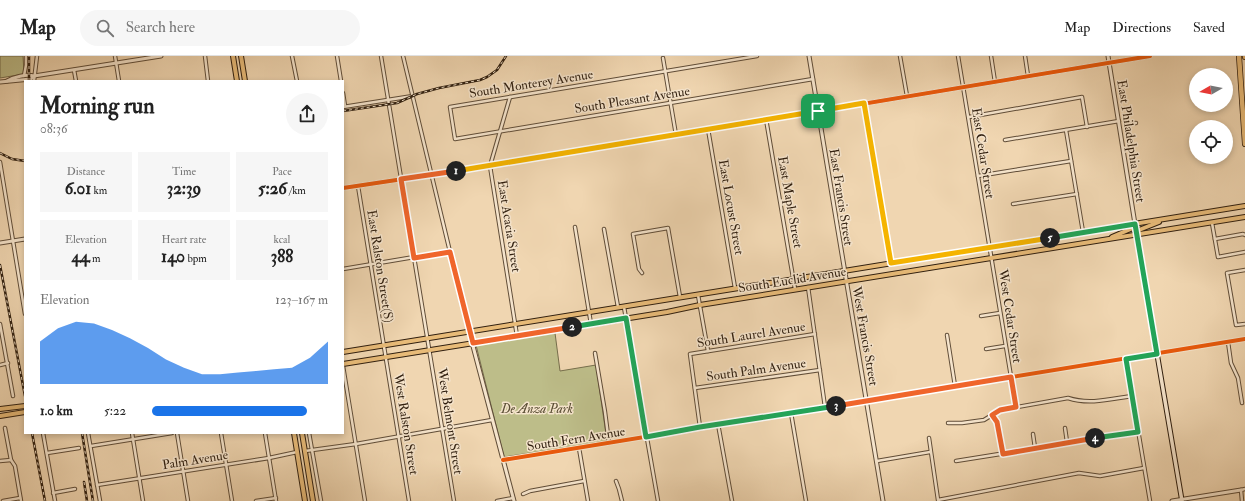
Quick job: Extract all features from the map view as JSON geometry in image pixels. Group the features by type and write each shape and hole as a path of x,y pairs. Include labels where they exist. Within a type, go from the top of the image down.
{"highway":[{"path":"1239,56 1245,144"}],"main road":[{"path":"233,56 237,80"},
{"path":"241,56 245,80"},
{"name":"South Euclid Avenue","path":"344,352 1083,232 1136,226 1169,218 1245,206"},
{"name":"South Euclid Avenue","path":"344,365 667,312 795,289 1245,217"},
{"path":"1137,234 1140,229 1169,218"},
{"path":"1098,240 1112,237 1136,226 1181,500"},
{"path":"1063,236 1064,246"},
{"path":"916,259 917,269"},
{"path":"0,409 24,406"},
{"path":"0,416 24,412"},
{"path":"294,434 305,501"},
{"path":"302,434 313,501"}],"street":[{"path":"24,76 26,56"},
{"path":"34,80 37,56"},
{"path":"115,56 119,80"},
{"path":"7,81 24,76 34,76 161,56"},
{"path":"205,56 208,80"},
{"path":"292,56 297,80"},
{"path":"337,56 341,80"},
{"name":"West Belmont Street","path":"381,56 454,501"},
{"path":"403,56 469,331 513,500 497,501"},
{"name":"South Monterey Avenue","path":"455,139 450,107 757,56"},
{"name":"East Francis Street","path":"809,56 844,270"},
{"path":"900,56 907,96"},
{"name":"East Cedar Street","path":"958,56 991,252"},
{"path":"991,56 995,82"},
{"path":"1025,56 1028,76"},
{"name":"East Philadelphia Street","path":"1108,56 1136,226"},
{"path":"344,188 490,166 1150,56"},
{"path":"663,58 676,134"},
{"path":"74,70 76,80"},
{"path":"24,80 31,79 34,76"},
{"name":"South Pleasant Avenue","path":"455,139 813,79"},
{"path":"0,82 24,80"},
{"path":"344,106 413,96"},
{"name":"East Acacia Street","path":"510,97 490,166 518,336"},
{"path":"969,116 1082,97 1087,127"},
{"path":"864,103 891,263"},
{"name":"East Maple Street","path":"766,119 795,289"},
{"path":"1005,140 1119,121"},
{"path":"1127,124 1136,123"},
{"name":"East Locust Street","path":"708,129 735,288"},
{"path":"1066,130 1083,232"},
{"path":"978,176 1072,160"},
{"path":"0,162 24,308"},
{"name":"East Ralston Street(S)","path":"358,186 385,350"},
{"path":"1014,204 1077,194"},
{"path":"1212,223 1218,257 1245,252"},
{"path":"575,227 591,324"},
{"path":"642,273 639,269 633,234 668,228 680,297"},
{"path":"604,230 618,307"},
{"path":"1214,239 1243,234 1245,235"},
{"path":"0,243 24,239"},
{"path":"344,269 450,252"},
{"name":"West Cedar Street","path":"991,252 1016,407"},
{"name":"West Francis Street","path":"844,270 883,501"},
{"path":"1245,270 1228,273 1236,325 1245,324"},
{"path":"808,287 826,407"},
{"path":"698,294 708,351"},
{"path":"624,306 658,501"},
{"path":"981,316 1000,313"},
{"path":"0,324 13,396"},
{"name":"South Laurel Avenue","path":"695,388 690,354 815,334"},
{"path":"947,334 955,386"},
{"name":"South Fern Avenue","path":"503,460 1245,339"},
{"path":"1228,342 1231,363 1238,378 1242,403"},
{"path":"986,349 1005,346"},
{"name":"West Ralston Street","path":"385,350 410,501"},
{"path":"595,353 609,443"},
{"path":"1126,359 1150,501"},
{"path":"0,365 8,363"},
{"name":"South Palm Avenue","path":"695,388 820,370"},
{"path":"344,371 365,501"},
{"path":"695,388 700,427"},
{"path":"948,423 984,420 1000,410 1068,398 1078,402 1089,402 1132,396"},
{"path":"791,413 806,501"},
{"path":"992,415 997,422 1003,454"},
{"path":"304,451 356,444 492,420"},
{"path":"718,424 732,501"},
{"path":"3,501 20,500 15,466 11,460 5,428"},
{"path":"1065,428 1067,442"},
{"path":"956,461 1067,442 1138,432"},
{"path":"43,434 55,501"},
{"path":"88,434 100,501"},
{"path":"132,434 143,501"},
{"path":"91,446 166,434"},
{"path":"177,434 188,501"},
{"path":"221,434 232,501"},
{"path":"256,501 276,500 265,434"},
{"path":"309,434 321,501"},
{"path":"1033,434 1035,448"},
{"path":"928,438 938,500 1079,473 1100,476 1144,468"},
{"path":"46,453 79,448"},
{"path":"579,448 588,501"},
{"name":"Palm Avenue","path":"97,485 269,458 297,452"},
{"path":"877,461 930,452"},
{"path":"0,461 11,460"},
{"path":"616,481 622,501"},
{"path":"523,494 530,491 584,482"},
{"path":"53,493 75,489"},
{"path":"1172,501 1243,489 1242,501"}],"green space":[{"path":"0,56 23,56 24,74 0,78"},
{"name":"De Anza Park","path":"555,333 560,371 596,365 607,441 504,457 476,345"}],"railway":[{"path":"29,56 29,80"},
{"path":"344,111 397,103 417,94 480,80 497,70 506,56"},
{"path":"0,153 12,159 24,161"},
{"path":"0,265 24,391"},
{"path":"32,434 45,501"},
{"path":"82,434 93,501"},
{"path":"84,482 87,501"}],"cycle path":[{"path":"344,188 490,166 1150,56"},
{"path":"503,460 1245,339"}],"route":[{"path":"864,103 891,263 1135,224 1157,354 1126,359 1138,432 1067,442 1003,454 997,422 992,415 1000,410 1016,407 1011,377 646,437 626,318 473,343 450,252 414,258 401,179 454,172 818,111 864,103"}]}
